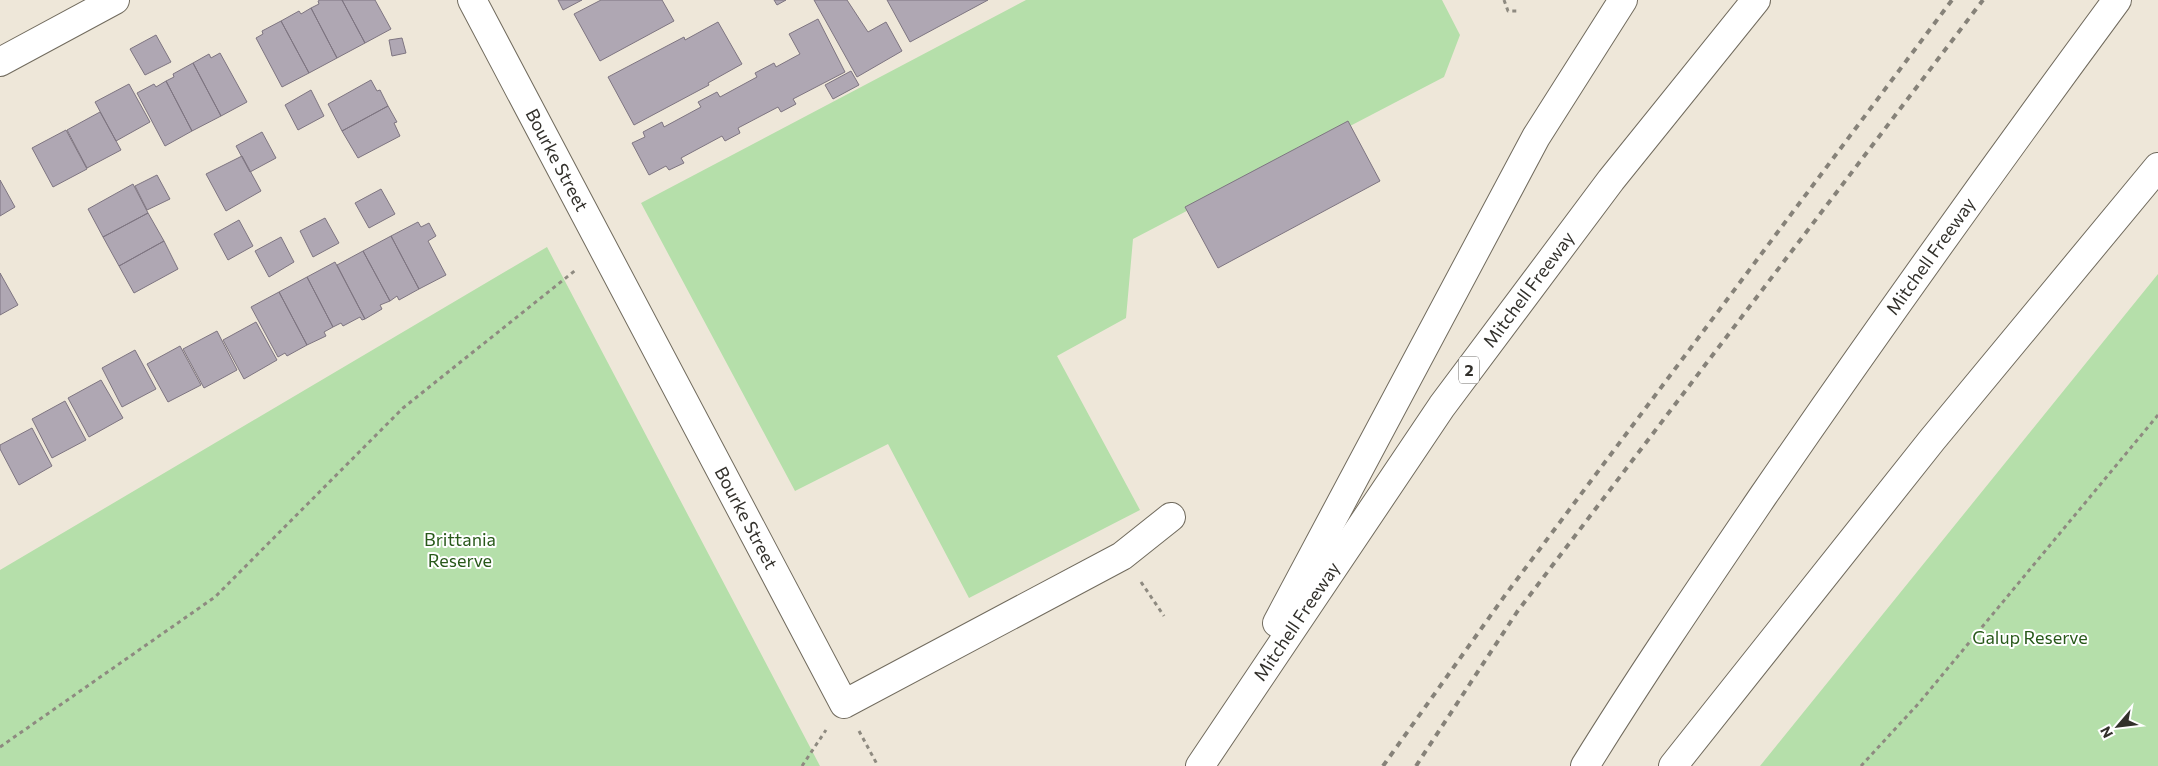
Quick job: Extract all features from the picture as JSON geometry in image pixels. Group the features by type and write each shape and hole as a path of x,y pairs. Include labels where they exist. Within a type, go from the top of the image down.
{"main road":[{"path":"0,62 115,0"},
{"name":"Bourke Street","path":"472,0 844,704"},
{"path":"1203,762 1536,136 1623,0"},
{"name":"Mitchell Freeway","path":"1203,762 1442,406 1611,180 1756,0"},
{"name":"Mitchell Freeway","path":"1585,766 1643,673 1852,366 1999,160 2117,0"},
{"path":"1673,766 1932,440 2158,167"},
{"path":"844,704 1122,556 1171,517"}],"path":[{"path":"1504,0 1508,11 1520,10"},
{"path":"0,747 215,597 403,408 604,247"},
{"path":"1861,766 1919,703 2158,414"},
{"path":"1122,556 1164,616"},
{"path":"802,766 844,704 878,766"}],"green space":[{"path":"1026,0 1442,0 1460,35 1444,77 1133,239 1126,318 1057,356 1140,510 969,598 888,444 795,491 641,203"},
{"name":"Brittania Reserve","path":"547,247 820,766 0,766 0,570"},
{"name":"Galup Reserve","path":"2158,274 2158,766 1760,766"}],"building":[{"path":"342,0 365,43 337,58 311,8 319,4 318,1"},
{"path":"342,0 375,0 391,29 365,43"},
{"path":"558,0 582,0 563,10"},
{"path":"601,0 662,0 674,21 600,61 574,14"},
{"path":"774,0 786,0 777,5"},
{"path":"814,0 847,0 868,32 886,22 902,51 857,77"},
{"path":"887,0 988,0 910,42"},
{"path":"311,8 337,58 309,73 281,21 299,11 301,14"},
{"path":"818,19 845,72 793,99 796,104 781,112 778,107 738,128 740,133 725,141 722,136 681,158 684,163 669,170 666,166 649,175 632,143 645,137 643,132 662,122 664,127 701,107 698,102 717,92 720,97 757,77 755,73 774,63 776,67 800,54 789,34"},
{"path":"281,21 309,73 282,87 256,38 263,34 262,31"},
{"path":"718,22 742,64 708,83 709,85 634,125 608,77 684,37 685,40"},
{"path":"156,35 171,62 145,75 130,49"},
{"path":"402,38 406,53 392,56 389,40"},
{"path":"220,53 247,102 221,116 193,63 209,54 211,58"},
{"path":"193,63 221,116 192,131 166,81 174,77 173,74"},
{"path":"851,71 859,85 833,99 825,85"},
{"path":"371,80 377,91 380,90 388,106 342,131 328,104"},
{"path":"166,81 192,131 165,146 137,93 154,84 156,87"},
{"path":"129,84 150,122 116,141 95,102"},
{"path":"311,90 324,116 298,130 285,105"},
{"path":"388,106 397,122 394,123 400,136 358,158 342,131"},
{"path":"100,112 121,150 87,168 67,130"},
{"path":"1348,121 1380,181 1218,268 1185,207"},
{"path":"66,130 87,169 53,187 32,148"},
{"path":"262,132 276,158 250,172 236,146"},
{"path":"242,156 261,191 226,211 206,174"},
{"path":"157,175 170,199 147,210 135,186"},
{"path":"0,180 15,207 0,216"},
{"path":"133,184 148,213 103,237 88,209"},
{"path":"381,189 395,214 369,228 355,203"},
{"path":"148,213 164,241 119,266 103,237"},
{"path":"325,218 339,243 313,257 300,231"},
{"path":"239,220 253,246 228,260 214,234"},
{"path":"418,222 421,227 429,223 436,236 428,241 446,275 419,289 391,236"},
{"path":"391,236 419,289 399,300 397,296 390,301 363,251"},
{"path":"281,237 294,262 269,277 255,251"},
{"path":"164,241 178,269 134,293 119,266"},
{"path":"363,251 390,301 380,305 382,309 365,319 337,265"},
{"path":"335,262 365,319 362,320 360,317 343,326 341,323 333,327 307,277"},
{"path":"0,273 18,305 0,315"},
{"path":"307,277 333,327 324,332 326,336 307,345 279,292"},
{"path":"279,292 307,345 287,356 285,353 278,357 251,307"},
{"path":"256,322 277,360 244,379 223,340"},
{"path":"217,331 237,370 204,388 183,349"},
{"path":"180,346 201,385 168,402 147,364"},
{"path":"135,350 156,389 122,407 102,368"},
{"path":"101,380 123,418 89,437 68,398"},
{"path":"65,401 86,440 52,458 32,419"},
{"path":"32,428 52,466 19,485 0,449 0,445"}],"railway":[{"path":"1383,766 1506,594 1952,0"},
{"path":"1416,766 1517,612 1983,0"}]}
